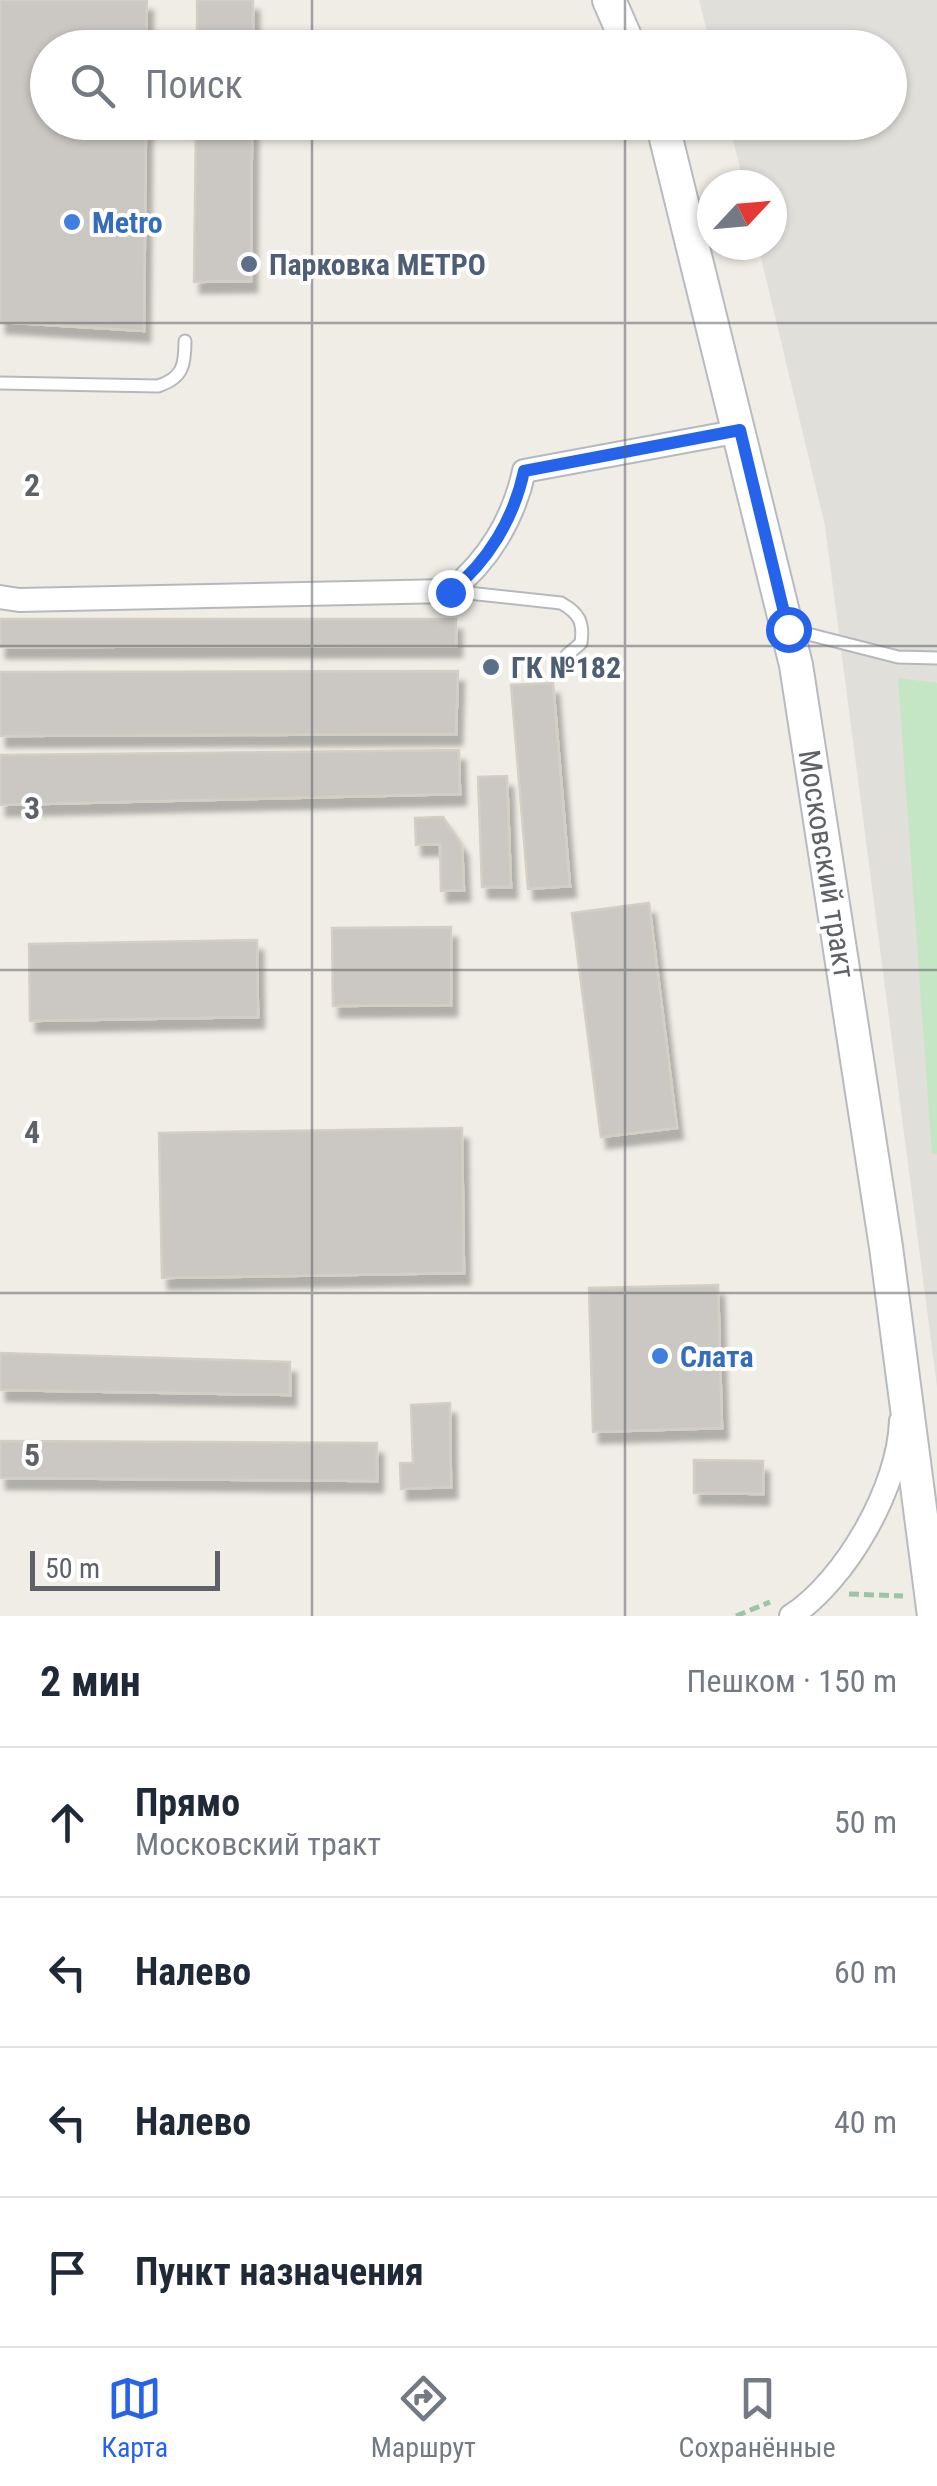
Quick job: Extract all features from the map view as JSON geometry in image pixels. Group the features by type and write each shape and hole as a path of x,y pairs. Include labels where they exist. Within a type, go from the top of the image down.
{"main road":[{"path":"609,0 622,30"},
{"path":"625,0 634,30"},
{"name":"Московский тракт","path":"667,140 788,629 902,1363 934,1616"}],"street":[{"path":"0,597 20,600 450,592 468,577 499,534 512,510 524,471 740,430"},
{"path":"791,1616 847,1560 882,1499 900,1432 902,1363"}],"lane":[{"path":"0,383 158,386 172,381 184,368 185,341"},
{"path":"450,592 561,603 576,612 584,627 581,643 567,654"},
{"path":"788,629 898,657 937,658"}],"shaded area":[{"path":"699,0 937,0 937,1387 825,526 762,260 787,260 787,170 740,170 733,140 907,140 907,30 707,30"}],"green space":[{"path":"898,678 937,683 937,1154 932,1154"}],"building":[{"name":"Metro","path":"0,0 147,0 146,30 30,30 30,140 146,140 144,331 0,322"},
{"path":"197,0 253,0 253,30 197,30"},
{"path":"196,140 252,140 251,281 194,282"},
{"path":"0,619 456,619 456,646 0,647"},
{"path":"458,671 456,734 0,736 0,672"},
{"path":"553,683 570,886 528,889 511,685"},
{"path":"459,750 460,794 0,805 0,755"},
{"path":"507,776 511,887 482,887 478,777"},
{"path":"443,817 462,845 464,890 441,891 440,844 416,845 415,818"},
{"path":"649,903 677,1128 601,1137 572,913"},
{"path":"451,927 451,1005 333,1006 332,928"},
{"path":"257,940 258,1017 30,1021 29,944"},
{"path":"462,1128 464,1273 162,1278 159,1133"},
{"path":"718,1285 722,1428 593,1432 589,1288"},
{"path":"0,1353 290,1362 290,1395 0,1390"},
{"path":"450,1403 451,1487 401,1489 400,1463 413,1463 411,1405"},
{"path":"0,1441 377,1443 377,1481 0,1478"},
{"path":"694,1460 763,1461 763,1494 694,1493"}],"place":[{"name":"Metro","path":"72,222"},
{"name":"Парковка МЕТРО","path":"249,264"},
{"name":"ГК №182","path":"491,667"},
{"name":"Слата","path":"660,1356"}],"route":[{"path":"450,592 468,577 492,546 512,510 524,471 740,430 788,629"}]}
